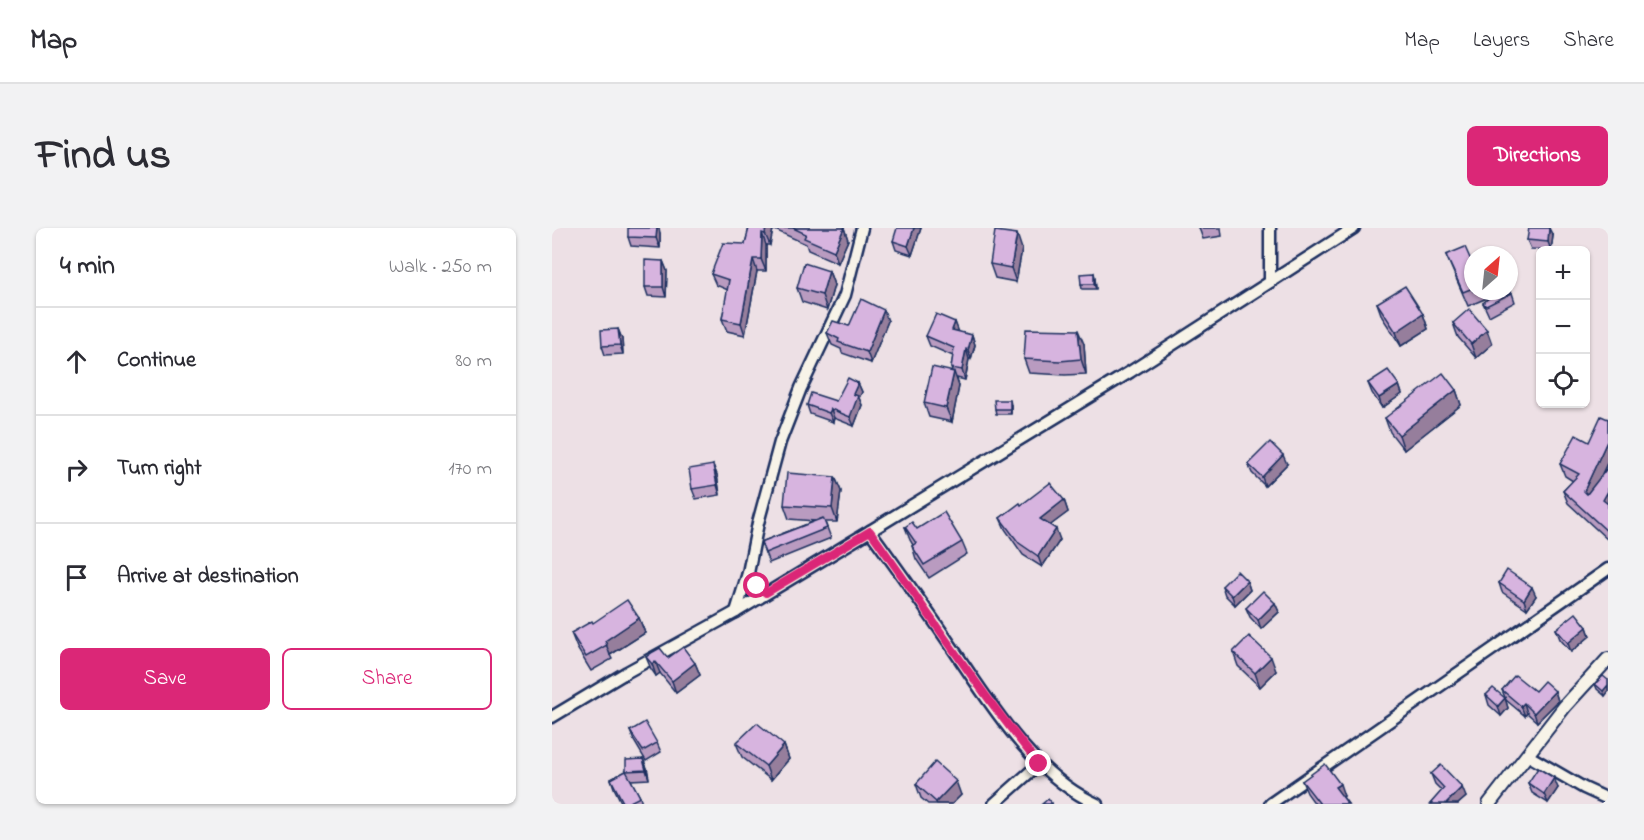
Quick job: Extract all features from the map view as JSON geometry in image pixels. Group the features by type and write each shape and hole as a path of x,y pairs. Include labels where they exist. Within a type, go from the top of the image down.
{"street":[{"path":"736,612 748,573 758,523 780,442 801,388 845,295 862,228"},
{"path":"1270,228 1270,282"},
{"path":"552,717 627,672 736,612 870,531 1130,372 1354,228"},
{"path":"870,531 948,641 976,685 1039,764 1082,798 1097,804"},
{"path":"1270,804 1608,569"},
{"path":"748,573 752,581 766,593"},
{"path":"1489,804 1565,706 1608,659"},
{"path":"1527,755 1608,799"},
{"path":"994,804 1039,764"}],"building":[{"path":"628,228 657,228 656,238 628,237"},
{"path":"749,228 766,228 765,234 762,233 761,259 753,259 741,323 722,319 729,280 711,274 723,243 745,244"},
{"path":"793,228 844,228 834,251 804,238 806,234"},
{"path":"897,228 914,228 908,246 893,241"},
{"path":"1529,228 1549,228 1548,242 1527,240"},
{"path":"995,231 1017,234 1011,268 990,264"},
{"path":"1464,247 1464,292 1463,292 1446,255"},
{"path":"645,260 663,261 663,287 645,287"},
{"path":"804,263 829,271 822,295 797,288"},
{"path":"1094,273 1094,284 1081,284 1080,274"},
{"path":"1405,286 1423,314 1396,332 1377,303"},
{"path":"861,299 884,310 867,352 838,342 839,339 827,333 833,321 849,326"},
{"path":"1486,300 1498,300 1486,306 1483,303"},
{"path":"1469,309 1487,330 1471,344 1453,323"},
{"path":"936,314 955,322 952,330 972,335 968,350 966,349 962,370 951,368 954,348 926,336"},
{"path":"618,329 620,345 602,346 601,330"},
{"path":"1026,329 1078,330 1081,359 1060,361 1024,359"},
{"path":"932,367 954,372 946,408 924,403"},
{"path":"1388,370 1399,385 1379,398 1368,383"},
{"path":"1443,373 1456,390 1399,435 1385,418"},
{"path":"848,378 858,383 853,394 858,396 850,417 831,409 829,413 807,405 811,393 836,401"},
{"path":"994,400 1010,400 1010,409 995,409"},
{"path":"1601,416 1608,419 1608,439 1584,491 1587,494 1608,467 1608,491 1603,500 1608,504 1608,532 1563,491 1579,474 1560,464 1576,435 1589,442"},
{"path":"1270,442 1283,455 1262,477 1248,464"},
{"path":"713,465 717,485 692,489 689,469"},
{"path":"787,473 835,477 832,508 784,505"},
{"path":"1050,483 1064,500 1040,519 1056,529 1038,556 1019,543 1000,518"},
{"path":"944,512 962,542 924,565 912,546 916,543 905,527 912,522 917,529"},
{"path":"823,518 827,528 765,553 761,542"},
{"path":"1507,570 1532,587 1524,600 1499,583"},
{"path":"1237,571 1247,581 1232,596 1222,586"},
{"path":"1263,591 1275,603 1258,620 1246,608"},
{"path":"627,600 639,618 605,641 607,645 586,657 571,633 592,621 593,623"},
{"path":"1576,613 1587,627 1568,643 1556,629"},
{"path":"1249,636 1271,657 1255,673 1233,652"},
{"path":"683,647 695,663 672,681 655,661 652,664 646,657 660,648 668,658"},
{"path":"1515,675 1535,691 1544,681 1555,691 1534,713 1524,703 1521,706 1502,690"},
{"path":"1603,676 1608,680 1608,685 1603,691 1595,684"},
{"path":"1493,688 1505,698 1498,706 1486,695"},
{"path":"645,722 657,743 643,751 630,731"},
{"path":"757,723 784,745 766,766 736,743"},
{"path":"643,759 646,770 626,771 626,760"},
{"path":"935,762 956,781 936,802 916,784"},
{"path":"1325,764 1340,784 1335,787 1348,804 1320,804 1302,781"},
{"path":"1441,765 1462,787 1446,804 1430,804 1444,788 1431,774"},
{"path":"1538,768 1554,778 1544,794 1528,783"},
{"path":"626,771 640,797 624,804 611,779"},
{"path":"1048,799 1052,804 1042,804"}],"route":[{"path":"757,586 766,593 870,531 918,597 976,685 1039,764"}]}
